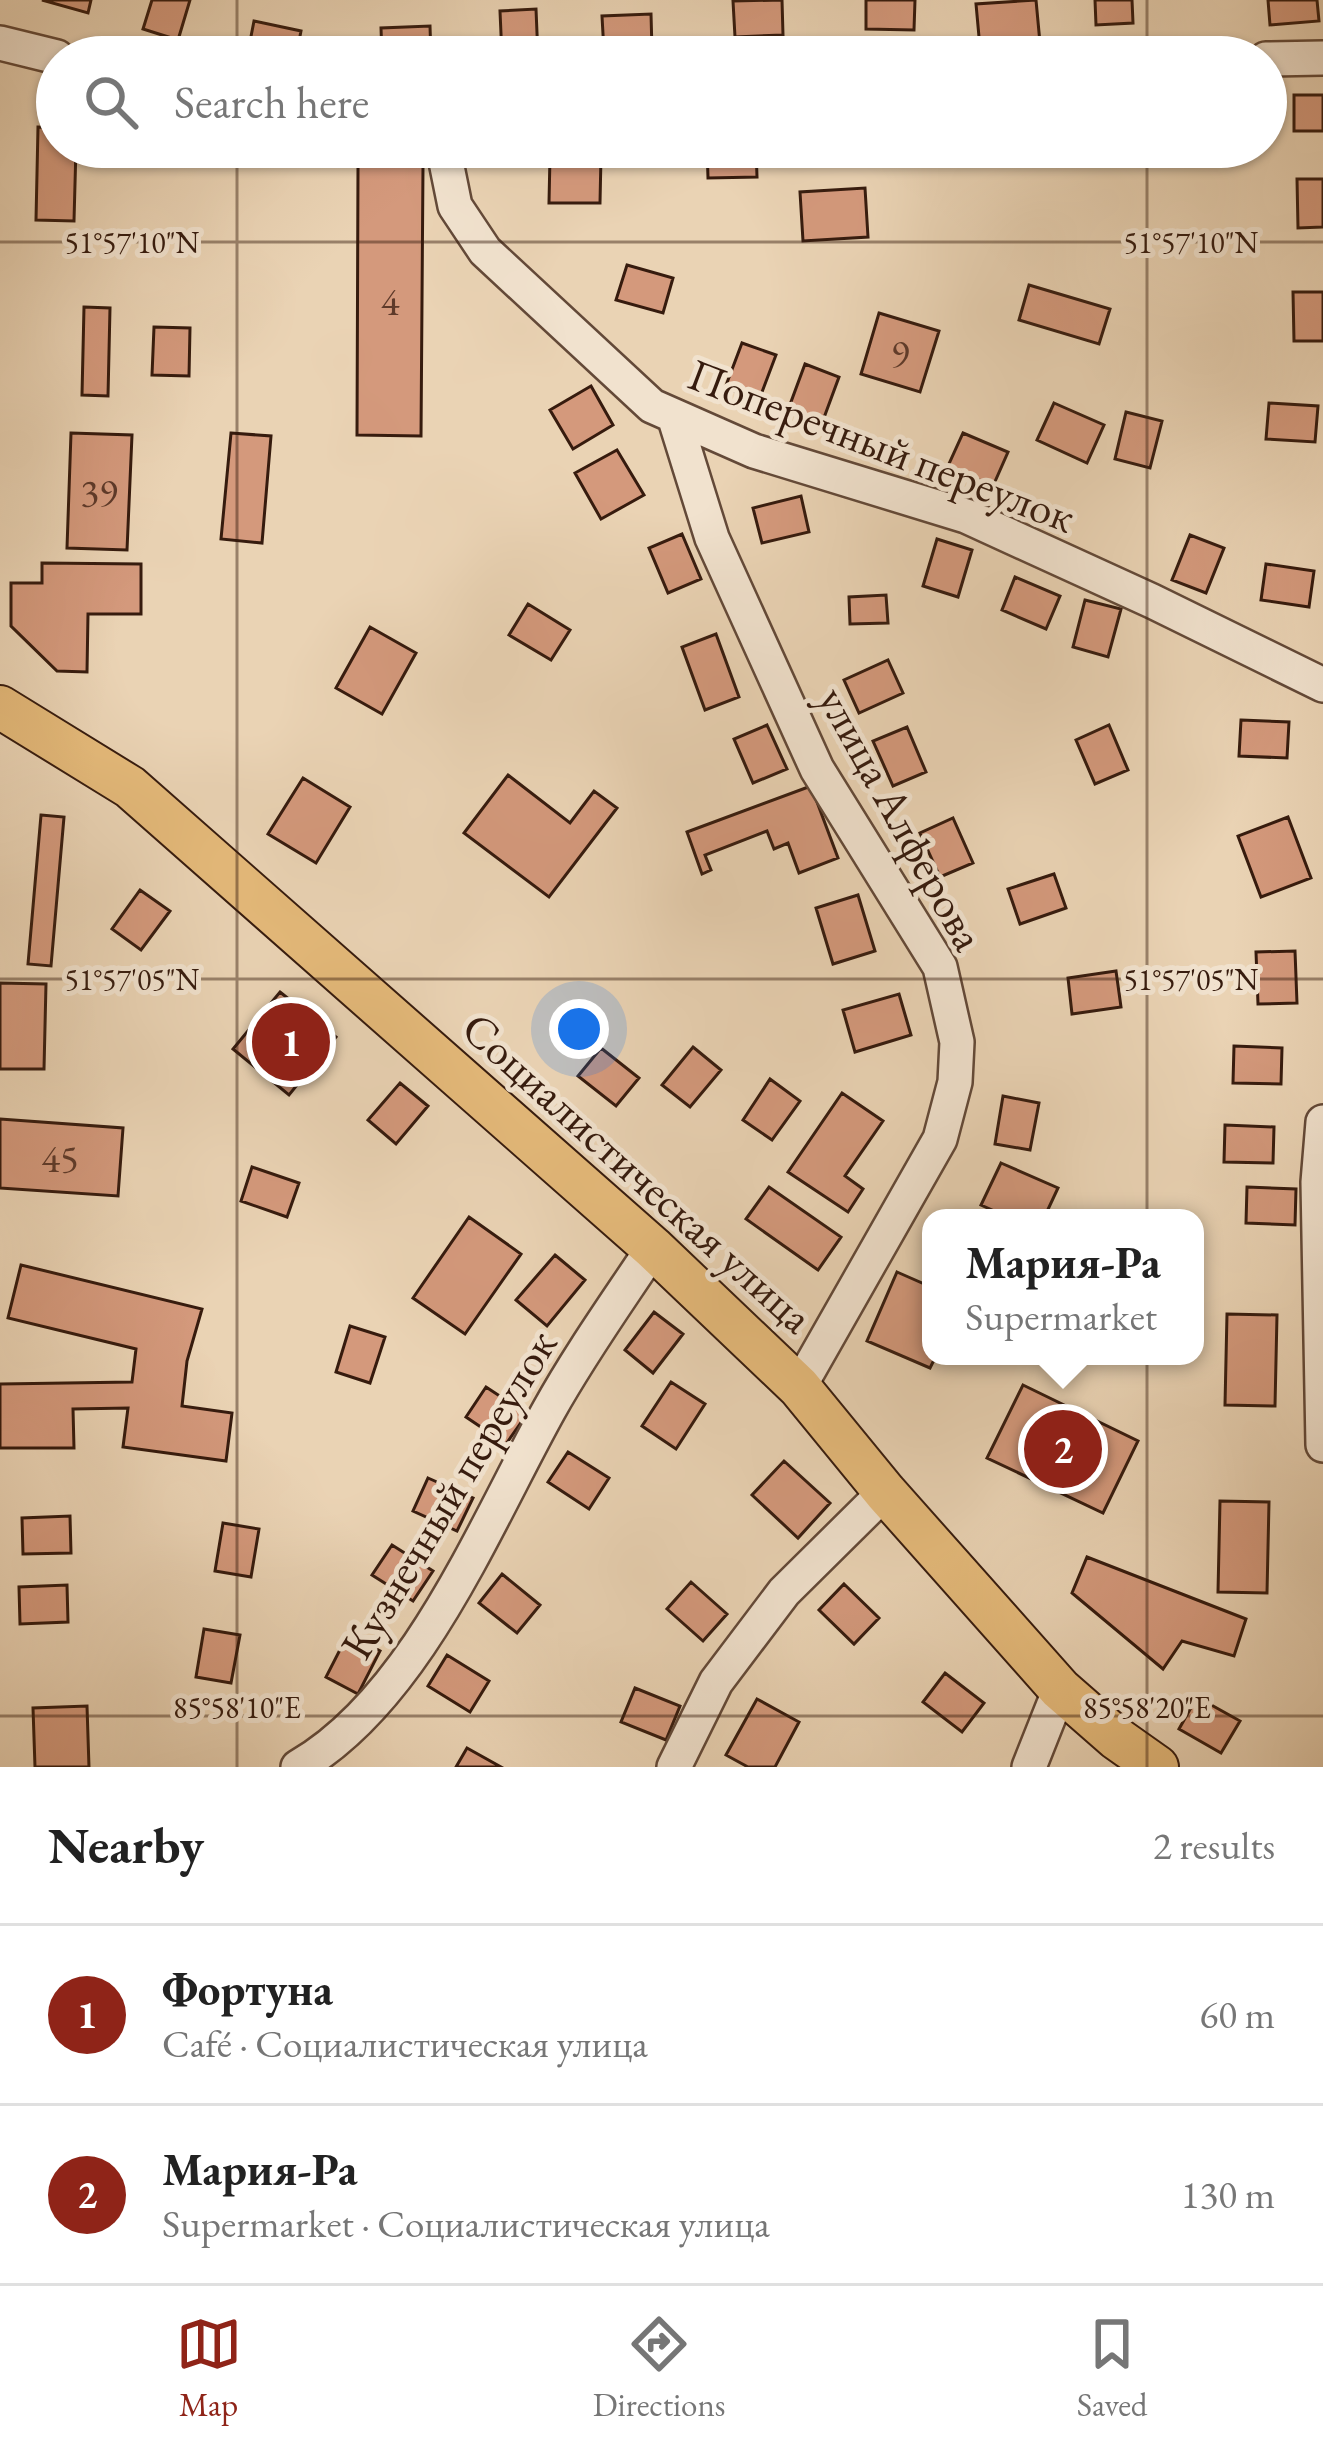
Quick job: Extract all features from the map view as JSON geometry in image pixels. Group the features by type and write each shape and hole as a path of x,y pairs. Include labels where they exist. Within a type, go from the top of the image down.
{"main road":[{"name":"Социалистическая улица","path":"0,707 137,792 653,1247 799,1387 1060,1689 1157,1767"}],"street":[{"path":"0,43 36,52"},
{"path":"1287,59 1323,58"},
{"name":"Поперечный переулок","path":"446,168 454,206 485,251 652,406 754,451 965,516 1323,685"},
{"name":"улица Алферова","path":"674,416 712,538 817,769 940,968 957,1042 955,1082 940,1139 799,1387"},
{"path":"1323,1122 1318,1182 1323,1445"},
{"name":"Кузнечный переулок","path":"298,1767 374,1704 437,1618 568,1376 653,1247"},
{"path":"674,1767 716,1682 784,1592 885,1492"},
{"path":"1029,1767 1060,1689"}],"building":[{"path":"42,0 91,0 88,13"},
{"path":"152,0 190,0 179,36 143,29"},
{"path":"782,0 783,35 735,36 733,1"},
{"path":"866,0 915,0 914,30 866,29"},
{"path":"1036,0 1039,36 979,36 976,4"},
{"path":"1095,0 1132,0 1133,23 1096,25"},
{"path":"1268,0 1317,0 1319,21 1270,25"},
{"path":"536,9 537,36 501,36 500,11"},
{"path":"651,14 652,36 603,36 602,16"},
{"path":"254,21 301,31 300,36 251,36"},
{"path":"430,26 430,36 381,36 381,28"},
{"path":"1294,95 1323,95 1323,131 1294,131"},
{"path":"37,168 75,168 74,221 36,220"},
{"path":"358,168 423,168 421,436 357,435"},
{"path":"550,168 601,168 600,203 549,203"},
{"path":"708,168 757,168 757,177 708,178"},
{"path":"1297,179 1323,179 1323,227 1298,228"},
{"path":"865,188 868,237 803,241 800,192"},
{"path":"627,265 673,278 663,313 616,300"},
{"path":"1029,285 1110,309 1099,344 1019,320"},
{"path":"1293,292 1323,292 1323,341 1294,341"},
{"path":"84,307 110,308 108,396 82,395"},
{"path":"879,313 939,331 920,392 861,374"},
{"path":"154,327 190,328 189,376 152,375"},
{"path":"742,343 776,355 759,400 725,388"},
{"path":"805,364 839,377 822,423 788,410"},
{"path":"591,386 613,425 573,449 550,410"},
{"path":"1054,403 1104,425 1087,463 1037,440"},
{"path":"1269,403 1318,406 1315,442 1266,439"},
{"path":"1126,412 1162,421 1150,468 1115,459"},
{"path":"71,433 132,435 127,550 67,548"},
{"path":"231,433 271,436 262,543 221,539"},
{"path":"963,433 1008,452 993,486 948,466"},
{"path":"617,450 644,495 601,519 575,473"},
{"path":"801,496 809,532 762,543 753,508"},
{"path":"682,534 701,579 668,593 649,548"},
{"path":"1190,535 1224,548 1206,593 1172,580"},
{"path":"937,539 972,550 958,597 923,586"},
{"path":"42,563 141,564 141,614 88,614 87,672 57,671 11,626 11,583 42,583"},
{"path":"1266,564 1314,571 1309,607 1261,600"},
{"path":"1015,577 1060,596 1046,629 1002,610"},
{"path":"886,595 888,623 850,624 849,597"},
{"path":"1085,600 1121,609 1108,657 1073,647"},
{"path":"528,604 570,630 551,660 509,635"},
{"path":"370,627 416,653 382,714 336,688"},
{"path":"716,634 739,697 705,710 682,647"},
{"path":"888,660 903,693 859,713 844,680"},
{"path":"1241,720 1289,722 1287,758 1239,756"},
{"path":"767,725 787,769 753,783 734,739"},
{"path":"1109,725 1128,770 1095,784 1076,740"},
{"path":"907,727 926,772 893,786 873,741"},
{"path":"508,775 570,823 594,791 617,808 549,897 464,833"},
{"path":"303,778 350,807 316,863 268,834"},
{"path":"811,786 838,858 799,873 788,843 774,849 767,831 705,855 711,870 702,874 687,832"},
{"path":"41,815 64,817 51,966 28,964"},
{"path":"1288,817 1311,878 1261,897 1238,836"},
{"path":"953,818 973,863 940,877 920,833"},
{"path":"1054,874 1066,908 1020,924 1008,889"},
{"path":"140,890 170,911 141,950 112,929"},
{"path":"858,895 875,951 833,964 816,908"},
{"path":"1295,951 1297,1003 1258,1004 1256,952"},
{"path":"1116,971 1121,1007 1072,1014 1068,978"},
{"path":"0,983 46,984 44,1069 0,1069"},
{"path":"280,992 336,1037 289,1095 233,1049"},
{"path":"899,994 911,1035 855,1052 843,1010"},
{"path":"1234,1046 1282,1048 1281,1084 1233,1083"},
{"path":"693,1047 721,1070 690,1107 662,1085"},
{"path":"601,1048 639,1078 616,1106 578,1076"},
{"path":"770,1079 800,1101 772,1140 743,1120"},
{"path":"400,1083 428,1106 396,1144 368,1120"},
{"path":"842,1093 883,1121 845,1176 863,1189 848,1212 788,1172"},
{"path":"1003,1096 1039,1103 1030,1150 995,1144"},
{"path":"0,1119 123,1128 118,1196 0,1188"},
{"path":"1225,1125 1274,1127 1273,1163 1224,1162"},
{"path":"1001,1163 1058,1188 1048,1209 981,1205"},
{"path":"252,1167 299,1183 287,1217 241,1201"},
{"path":"769,1187 841,1237 818,1270 746,1219"},
{"path":"1247,1187 1296,1189 1295,1225 1246,1223"},
{"path":"469,1217 521,1254 465,1334 413,1298"},
{"path":"555,1255 585,1280 547,1326 516,1300"},
{"path":"21,1265 202,1309 187,1361 182,1406 232,1413 226,1461 123,1447 128,1408 73,1409 74,1448 0,1448 0,1384 132,1382 136,1349 8,1318"},
{"path":"897,1272 922,1283 922,1365 867,1341"},
{"path":"654,1312 683,1334 653,1373 625,1350"},
{"path":"1227,1314 1277,1315 1275,1406 1225,1405"},
{"path":"350,1326 385,1337 370,1383 336,1372"},
{"path":"671,1382 705,1404 676,1449 642,1426"},
{"path":"1023,1385 1138,1441 1103,1513 987,1458"},
{"path":"486,1387 527,1414 506,1444 466,1417"},
{"path":"568,1452 609,1478 589,1509 548,1482"},
{"path":"784,1461 830,1503 798,1538 752,1495"},
{"path":"428,1478 473,1498 457,1531 413,1511"},
{"path":"1220,1501 1269,1502 1267,1593 1218,1592"},
{"path":"70,1516 71,1553 23,1554 22,1518"},
{"path":"223,1523 259,1529 251,1577 215,1571"},
{"path":"392,1545 433,1571 413,1601 372,1575"},
{"path":"1087,1557 1246,1619 1234,1656 1182,1641 1163,1669 1072,1593"},
{"path":"502,1574 540,1605 517,1633 479,1603"},
{"path":"691,1582 727,1614 703,1641 667,1609"},
{"path":"844,1584 879,1618 854,1644 819,1610"},
{"path":"67,1585 68,1622 20,1624 19,1587"},
{"path":"204,1629 240,1635 231,1683 196,1677"},
{"path":"348,1634 380,1651 358,1694 326,1677"},
{"path":"447,1655 489,1681 470,1712 428,1686"},
{"path":"945,1673 984,1703 962,1732 923,1702"},
{"path":"635,1688 680,1706 666,1740 621,1722"},
{"path":"1197,1697 1240,1721 1221,1753 1179,1729"},
{"path":"757,1699 799,1722 775,1767 748,1767 726,1755"},
{"path":"87,1706 89,1767 35,1767 33,1708"},
{"path":"467,1748 501,1767 456,1767"}],"place":[{"name":"Фортуна","path":"291,1042"},
{"name":"Мария-Ра","path":"1063,1449"}]}
